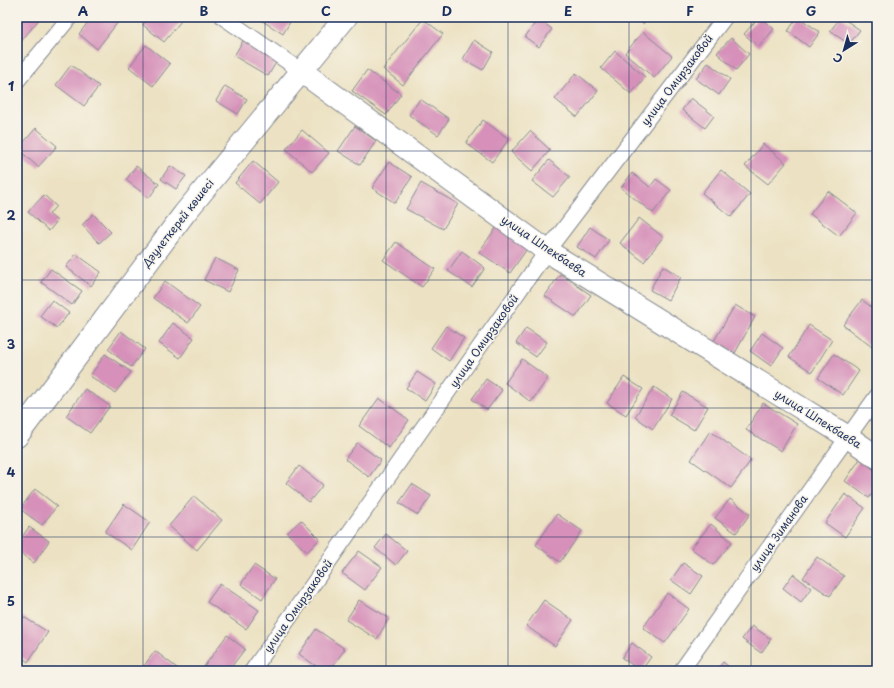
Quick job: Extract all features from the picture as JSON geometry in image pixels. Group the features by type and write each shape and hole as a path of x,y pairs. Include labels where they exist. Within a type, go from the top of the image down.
{"street":[{"path":"17,81 70,17"},
{"name":"улица Шпекбаева","path":"223,17 301,71 548,251 848,437 877,457"},
{"name":"Дәулеткерей көшесі","path":"17,436 184,214 346,17"},
{"name":"улица Омирзаковой","path":"252,671 548,251 725,17"},
{"name":"улица Зиманова","path":"681,671 877,396"}],"building":[{"path":"17,17 41,17 17,46"},
{"path":"92,17 111,17 118,22 97,49 79,34"},
{"path":"149,17 176,17 181,21 164,42 143,25"},
{"path":"263,17 293,17 283,34 261,20"},
{"path":"634,17 648,17 643,24"},
{"path":"759,17 774,29 759,47 744,34"},
{"path":"798,17 820,32 809,47 788,31"},
{"path":"841,17 860,30 849,44 830,31"},
{"path":"423,19 443,34 403,85 383,69"},
{"path":"538,19 552,29 539,47 525,37"},
{"path":"643,32 672,56 654,78 625,53"},
{"path":"731,38 749,54 736,70 717,53"},
{"path":"244,39 278,59 268,76 234,56"},
{"path":"474,40 493,52 483,70 463,59"},
{"path":"146,45 170,64 153,86 129,67"},
{"path":"615,51 645,77 631,94 601,68"},
{"path":"708,63 730,79 719,95 696,79"},
{"path":"71,65 99,86 84,106 56,85"},
{"path":"367,70 401,94 386,115 352,91"},
{"path":"576,73 598,91 577,117 555,99"},
{"path":"225,86 247,99 238,114 216,101"},
{"path":"691,98 714,116 705,128 682,110"},
{"path":"420,99 449,119 438,135 409,115"},
{"path":"483,120 509,139 492,162 466,143"},
{"path":"355,126 376,141 360,165 338,151"},
{"path":"36,128 57,146 38,167 18,149"},
{"path":"302,130 329,153 312,172 286,149"},
{"path":"530,131 550,150 532,171 511,152"},
{"path":"763,144 786,163 768,184 745,166"},
{"path":"549,160 570,177 553,197 532,181"},
{"path":"253,161 278,182 260,204 235,183"},
{"path":"389,162 412,177 395,203 372,188"},
{"path":"136,166 159,184 149,198 126,180"},
{"path":"170,166 186,176 176,189 161,179"},
{"path":"721,170 750,194 731,217 702,193"},
{"path":"632,173 650,187 656,179 671,190 653,213 621,188"},
{"path":"421,183 458,204 443,229 406,209"},
{"path":"828,191 857,213 839,236 810,214"},
{"path":"44,195 56,206 49,214 57,221 49,231 28,212"},
{"path":"877,197 877,206 873,203"},
{"path":"93,214 111,232 99,243 82,225"},
{"path":"639,218 663,237 644,262 620,243"},
{"path":"498,225 529,246 510,273 479,252"},
{"path":"590,227 609,240 596,259 577,247"},
{"path":"396,242 435,269 422,287 383,260"},
{"path":"462,251 485,268 472,287 448,271"},
{"path":"76,254 101,272 91,286 66,267"},
{"path":"215,258 239,270 228,292 204,280"},
{"path":"663,266 681,277 668,300 650,290"},
{"path":"51,269 82,291 72,305 41,282"},
{"path":"560,274 591,295 576,317 545,296"},
{"path":"165,281 200,307 188,323 153,298"},
{"path":"52,300 69,313 57,328 40,316"},
{"path":"862,300 877,311 877,340 872,347 843,325"},
{"path":"735,305 755,317 735,353 714,341"},
{"path":"173,323 194,338 180,358 159,343"},
{"path":"809,325 832,340 812,372 789,357"},
{"path":"446,326 464,338 449,361 431,348"},
{"path":"526,328 547,342 536,357 516,343"},
{"path":"121,331 145,349 131,367 108,349"},
{"path":"762,333 783,348 771,366 750,351"},
{"path":"105,354 131,372 115,393 90,376"},
{"path":"834,354 859,371 843,395 818,378"},
{"path":"522,359 548,378 531,402 505,383"},
{"path":"417,372 436,384 425,401 406,388"},
{"path":"624,377 643,389 626,415 607,403"},
{"path":"486,379 502,390 487,410 472,399"},
{"path":"654,387 672,399 653,429 635,417"},
{"path":"85,389 110,406 90,433 66,416"},
{"path":"683,392 708,407 694,430 669,415"},
{"path":"379,398 409,420 389,448 359,426"},
{"path":"763,403 797,424 781,451 746,430"},
{"path":"710,431 751,460 731,488 691,460"},
{"path":"357,443 381,460 369,477 345,459"},
{"path":"860,459 877,472 877,487 869,498 845,481"},
{"path":"299,466 323,485 309,502 286,483"},
{"path":"412,484 431,496 418,515 399,503"},
{"path":"35,489 57,506 42,525 20,509"},
{"path":"845,494 865,508 845,537 825,523"},
{"path":"194,496 222,520 197,550 169,526"},
{"path":"730,499 750,514 736,533 715,518"},
{"path":"124,504 150,522 132,550 105,532"},
{"path":"557,514 582,531 560,562 536,545"},
{"path":"301,520 320,539 307,552 287,533"},
{"path":"711,524 732,542 713,565 691,548"},
{"path":"29,527 49,541 34,563 17,551 17,544"},
{"path":"386,534 407,551 396,565 375,548"},
{"path":"359,551 382,567 365,590 342,573"},
{"path":"817,557 844,576 830,596 803,578"},
{"path":"683,563 703,576 691,594 671,580"},
{"path":"254,565 275,579 262,599 241,584"},
{"path":"793,574 811,588 801,602 783,588"},
{"path":"220,584 259,610 246,629 207,602"},
{"path":"667,593 689,609 665,643 643,628"},
{"path":"359,600 389,618 377,639 346,620"},
{"path":"544,600 573,620 555,646 526,626"},
{"path":"22,616 48,632 28,662 17,654 17,624"},
{"path":"752,626 771,639 761,653 742,639"},
{"path":"316,629 345,649 329,671 323,671 299,654"},
{"path":"227,635 245,649 228,671 201,671"},
{"path":"632,643 651,657 641,671 622,658"},
{"path":"155,651 181,671 140,671"},
{"path":"723,662 734,671 716,671"}]}
